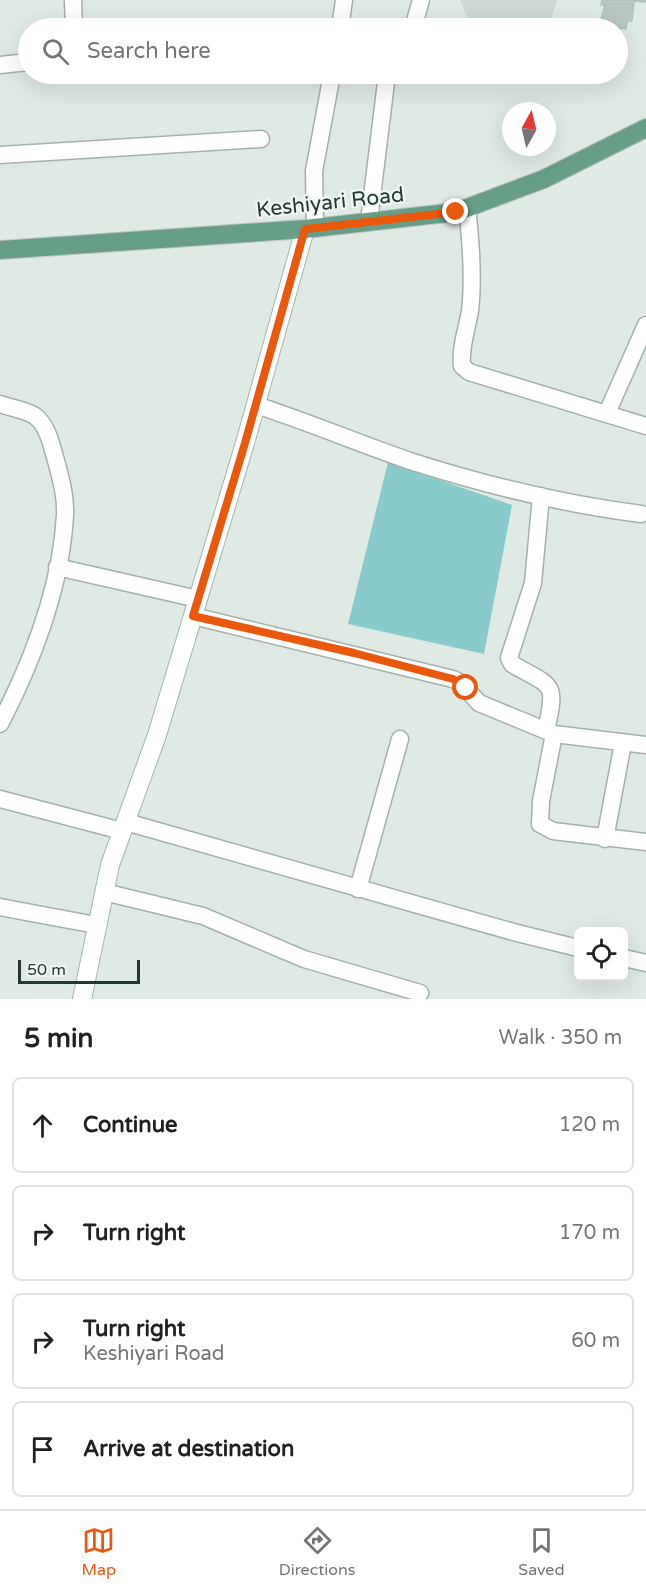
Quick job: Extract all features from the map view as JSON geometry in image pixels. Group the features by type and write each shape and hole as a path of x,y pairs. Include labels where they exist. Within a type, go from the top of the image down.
{"main road":[{"name":"Keshiyari Road","path":"0,250 310,228 456,212 544,179 646,128"}],"street":[{"path":"73,0 74,18"},
{"path":"341,18 344,0"},
{"path":"416,18 421,0"},
{"path":"0,65 18,63"},
{"path":"86,998 96,925 110,865 157,735 310,228 314,171 330,84"},
{"path":"369,221 386,84"},
{"path":"0,155 261,139"},
{"path":"467,208 471,272 470,309 461,356 462,366 469,372 646,426"},
{"path":"607,413 646,325"},
{"path":"0,404 34,416 50,439 65,504 53,591 29,663 0,724"},
{"path":"256,405 411,461 495,487 641,514"},
{"path":"541,496 533,583 509,658 512,664 547,683 551,691 550,732 540,824 553,831 605,839 646,842"},
{"path":"57,567 354,653 453,679 461,683 479,703 550,732 646,745"},
{"path":"358,889 400,739"},
{"path":"605,839 623,743"},
{"path":"0,799 124,826 574,947"},
{"path":"104,892 203,916 304,959 420,993"},
{"path":"0,906 96,925"},
{"path":"628,959 646,963"}],"shaded area":[{"path":"460,0 557,0 551,18 468,18"}],"water":[{"path":"388,462 512,505 484,654 348,624"}],"building":[{"path":"602,0 646,0 646,2 634,1 632,21 628,21 628,18 601,18 605,5 601,5"}],"route":[{"path":"456,212 305,229 245,443 193,616 354,653 453,679 466,688"}]}
